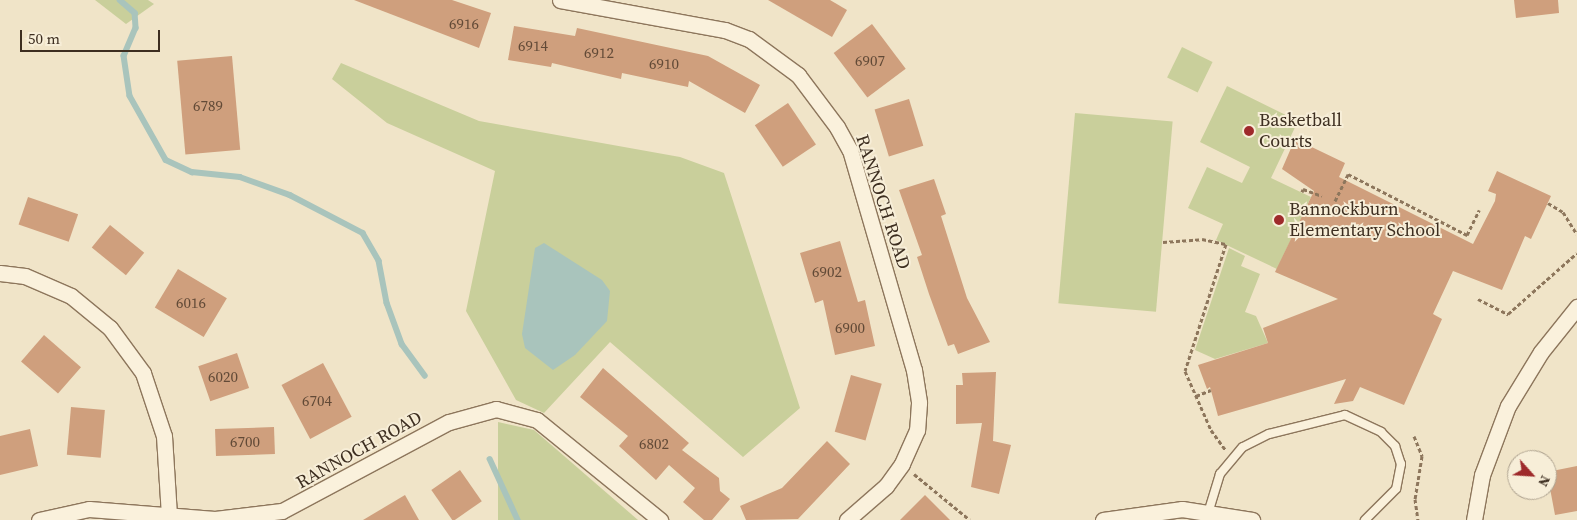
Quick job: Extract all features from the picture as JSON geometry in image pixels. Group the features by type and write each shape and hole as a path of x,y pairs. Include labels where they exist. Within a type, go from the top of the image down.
{"street":[{"name":"RANNOCH ROAD","path":"560,0 725,30 749,39 798,74 837,126 850,150 903,332 919,403 917,430 902,464 886,486 847,520"},
{"path":"0,273 25,276 71,296 110,328 143,373 164,436 169,515"},
{"path":"1474,520 1482,476 1508,406 1541,352 1577,307"},
{"name":"RANNOCH ROAD","path":"39,520 88,509 214,519 282,511 449,422 496,410 537,420 660,520"},
{"path":"1103,520 1149,511 1209,510 1252,520"}],"lane":[{"path":"1209,510 1220,474 1243,447 1269,434 1345,415 1384,435 1401,464 1396,489 1364,520"}],"path":[{"path":"1334,201 1348,174 1467,235 1479,210"},
{"path":"1302,192 1303,188 1322,196"},
{"path":"1548,203 1563,212 1577,234"},
{"path":"1163,242 1202,239 1226,244 1185,365 1196,396 1225,449"},
{"path":"1478,299 1508,314 1577,253"},
{"path":"1196,396 1211,390"},
{"path":"1414,436 1422,456 1415,499 1418,520"},
{"path":"910,470 970,520"}],"green space":[{"path":"95,0 148,0 154,4 126,24"},
{"path":"1182,47 1213,62 1198,92 1167,78"},
{"path":"341,63 479,121 680,157 724,173 800,408 743,457 610,342 544,413 516,400 466,311 495,171 387,123 332,79"},
{"path":"1227,86 1298,121 1271,178 1311,197 1277,269 1216,240 1223,224 1188,208 1207,167 1242,183 1250,167 1200,142"},
{"path":"1075,113 1173,122 1156,312 1058,303"},
{"path":"1229,248 1245,256 1241,266 1260,274 1245,312 1256,316 1268,343 1215,359 1195,350"},
{"path":"498,422 534,430 638,520 498,520"}],"water":[{"path":"544,243 602,280 610,291 607,321 575,355 553,370 525,348 522,334 535,248"}],"building":[{"path":"354,0 452,0 491,13 479,48"},
{"path":"768,0 830,0 847,10 832,37"},
{"path":"1514,0 1558,0 1559,13 1516,18"},
{"path":"872,24 906,69 867,98 834,53"},
{"path":"514,26 575,36 577,28 708,56 760,85 745,113 689,81 688,87 622,73 621,79 552,63 551,67 508,60"},
{"path":"232,56 240,150 185,154 177,61"},
{"path":"909,99 923,146 889,156 875,110"},
{"path":"788,103 816,144 783,167 755,125"},
{"path":"1295,139 1345,163 1339,177 1473,244 1495,201 1496,194 1488,191 1497,171 1551,196 1531,239 1525,236 1502,290 1453,271 1433,314 1442,319 1404,405 1360,387 1353,401 1334,404 1346,379 1218,416 1210,387 1207,389 1198,365 1268,343 1263,328 1338,299 1275,272 1314,191 1282,169"},
{"path":"934,179 946,214 941,216 967,298 990,342 958,354 954,344 948,346 929,294 917,257 922,255 899,190"},
{"path":"28,197 78,214 69,242 19,224"},
{"path":"110,225 144,253 126,275 92,248"},
{"path":"840,241 858,302 865,300 875,346 835,355 823,300 815,303 800,253"},
{"path":"178,269 227,298 204,337 155,308"},
{"path":"44,335 81,367 58,394 21,361"},
{"path":"237,353 249,388 210,401 198,366"},
{"path":"323,363 352,417 310,439 282,385"},
{"path":"603,368 689,443 682,450 719,478 720,491 730,499 712,520 704,520 683,502 695,488 669,465 656,480 619,446 628,436 580,397"},
{"path":"996,372 993,441 1011,445 999,494 971,487 982,423 956,424 956,385 963,385 962,373"},
{"path":"851,375 882,384 865,441 835,432"},
{"path":"71,407 105,410 101,458 67,455"},
{"path":"274,427 275,454 216,456 215,429"},
{"path":"30,429 38,466 0,475 0,436"},
{"path":"827,441 850,464 798,519 746,520 740,506 782,488"},
{"path":"1577,466 1577,511 1555,515 1552,500 1557,500 1557,470"},
{"path":"460,470 482,501 452,520 431,490"},
{"path":"405,495 419,520 363,520"},
{"path":"925,495 950,520 900,520"}],"waterway":[{"path":"120,0 135,13 136,28 124,56 130,96 166,160 192,172 240,177 290,195 363,233 379,261 387,303 402,344 425,376"},
{"path":"490,459 518,520"}],"place":[{"name":"Basketball Courts","path":"1249,131"},
{"name":"Bannockburn Elementary School","path":"1279,220"}]}
